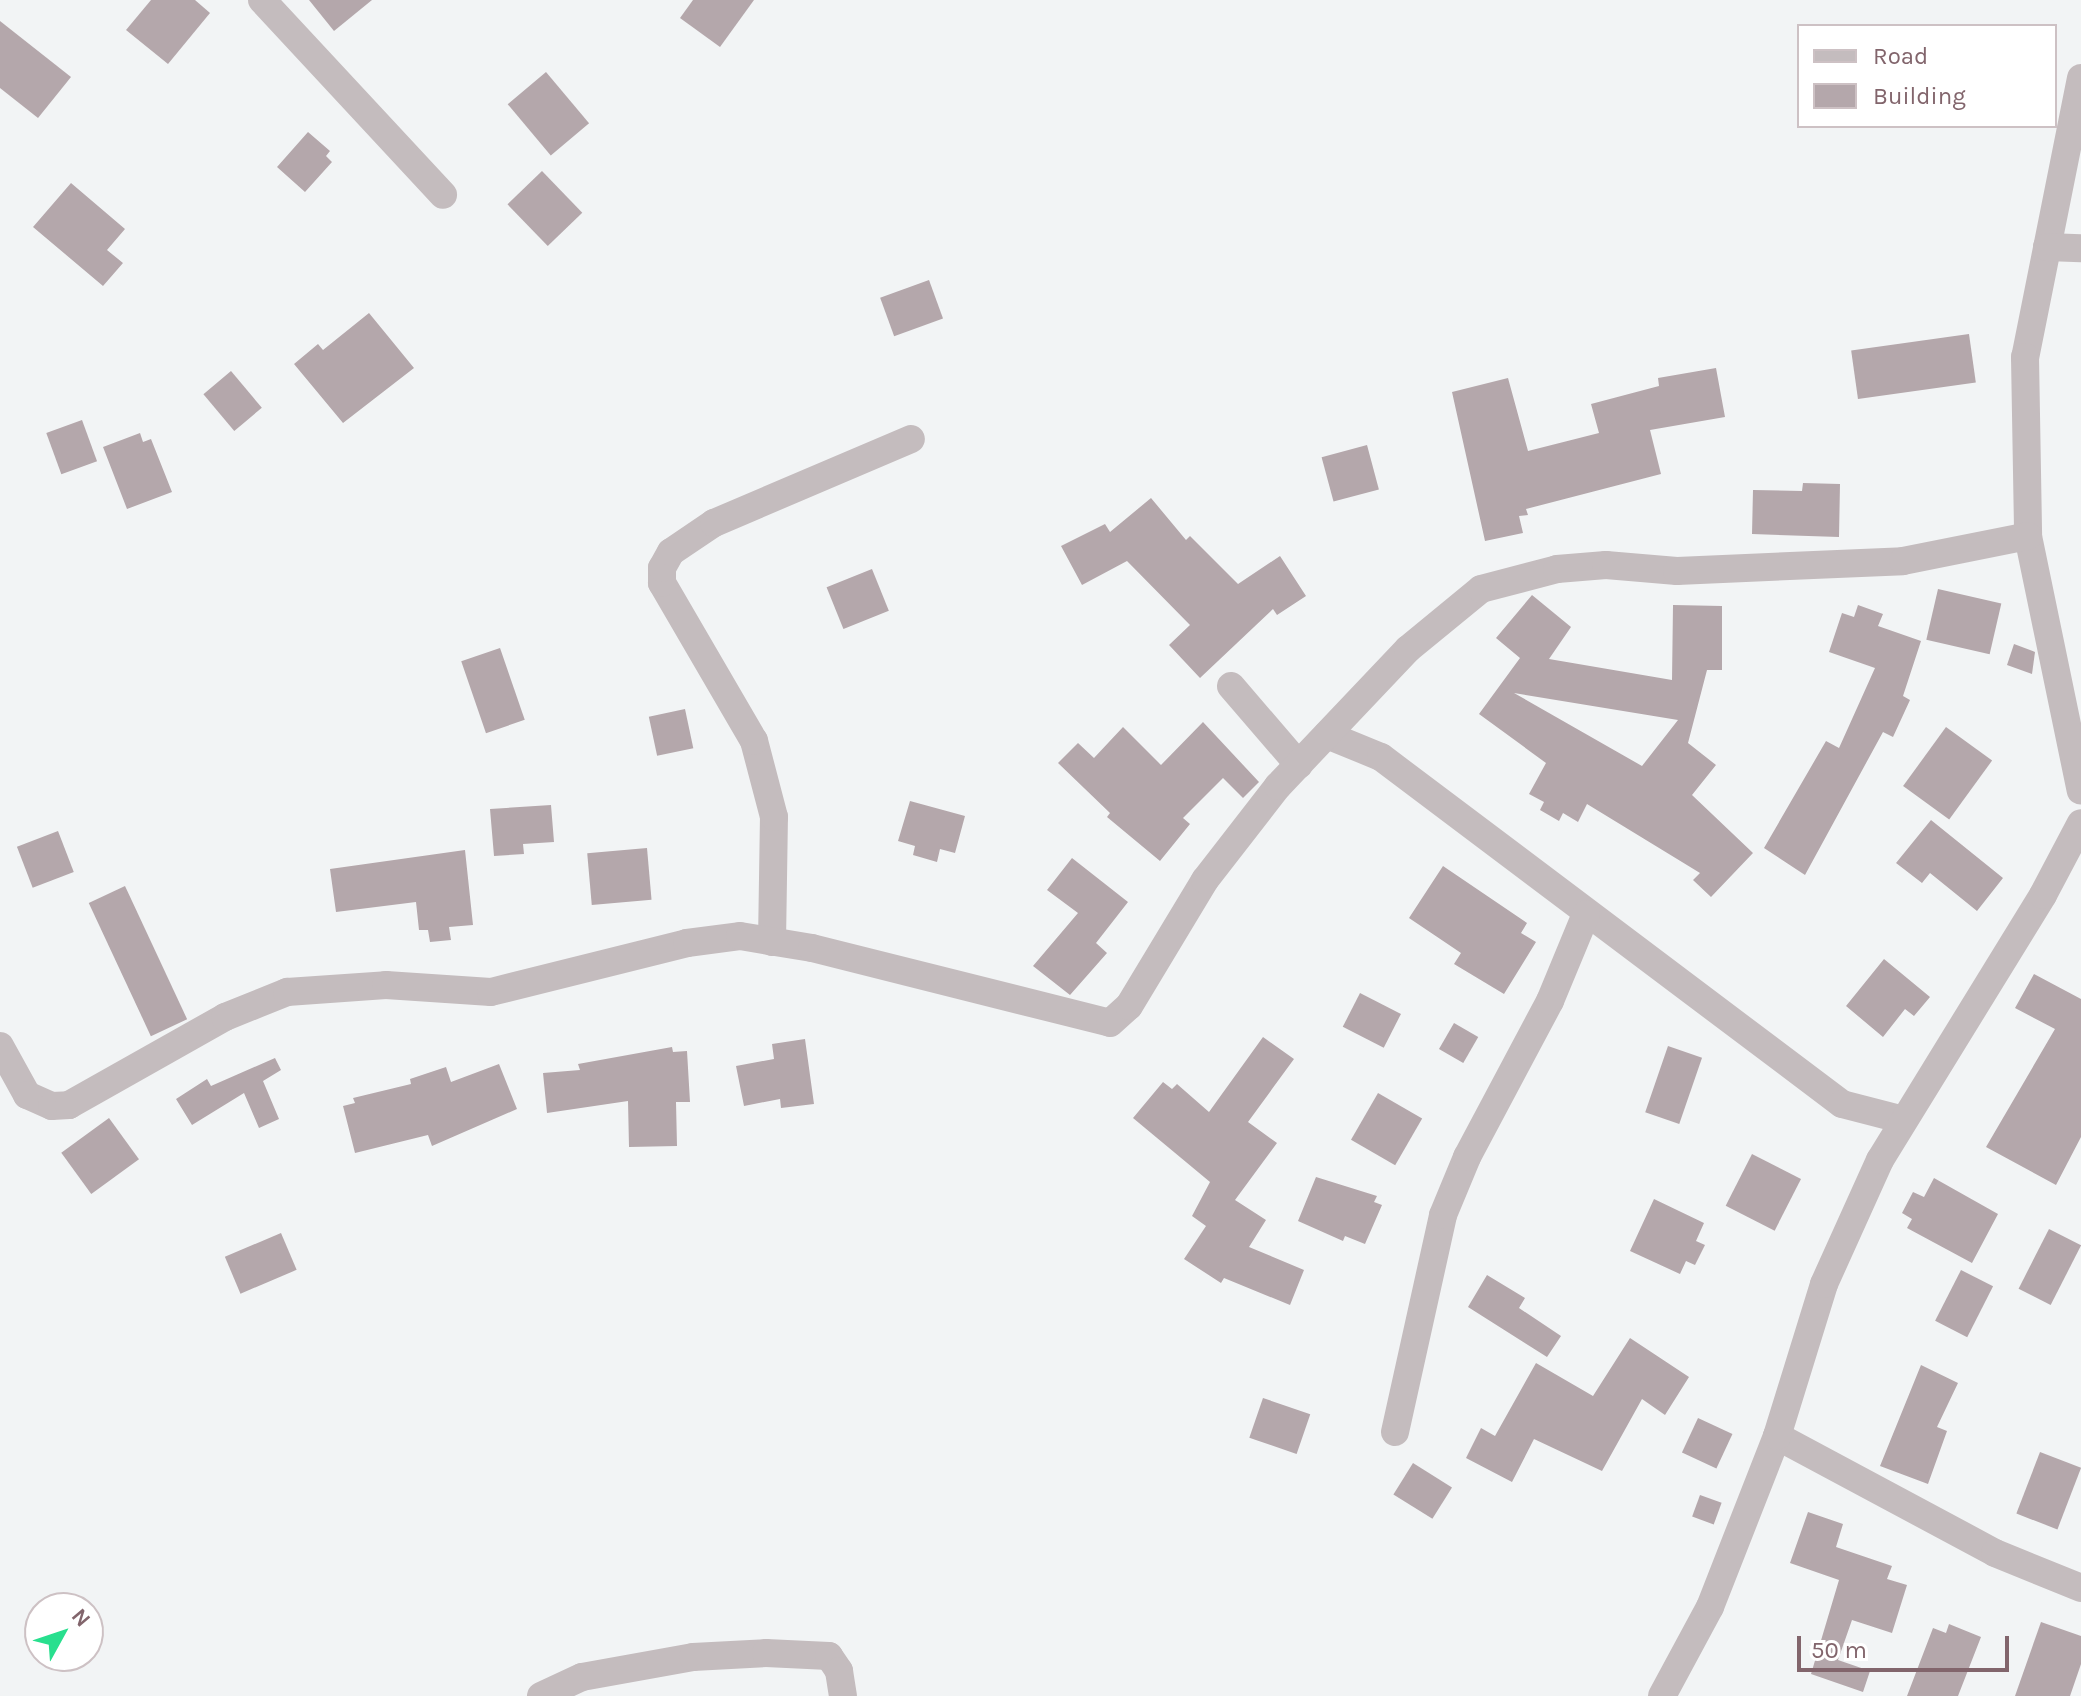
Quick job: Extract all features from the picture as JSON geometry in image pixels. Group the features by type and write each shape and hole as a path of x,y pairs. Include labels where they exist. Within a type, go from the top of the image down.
{"street":[{"path":"262,0 443,195"},
{"path":"2081,78 2025,357 2028,536 2081,791"},
{"path":"2047,247 2081,248"},
{"path":"772,942 774,817 754,741 662,583 662,568 671,552 714,523 911,439"},
{"path":"0,1046 27,1095 52,1106 69,1105 225,1017 287,992 386,985 491,992 687,943 740,936 1110,1023 1129,1006 1205,880 1299,765 1408,649 1481,589 1557,569 1606,565 1677,571 1903,561 2028,536"},
{"path":"1231,686 1299,765"},
{"path":"1327,735 1381,757 1842,1104 1900,1119"},
{"path":"1662,1696 1710,1607 1777,1436 1824,1284 1900,1119 2043,895 2081,823"},
{"path":"1395,1432 1443,1215 1467,1157 1550,1001 1586,914"},
{"path":"1777,1436 1995,1553 2081,1588"},
{"path":"541,1696 582,1677 693,1657 766,1653 829,1656 839,1671 843,1696"}],"building":[{"path":"151,0 195,0 210,13 168,64 126,30"},
{"path":"309,0 372,0 334,31"},
{"path":"693,0 754,0 720,47 680,18"},
{"path":"0,21 71,77 38,118 0,88"},
{"path":"546,72 589,123 551,155 508,104"},
{"path":"308,132 330,151 326,156 332,162 305,192 277,167"},
{"path":"542,171 582,213 548,246 507,204"},
{"path":"71,183 125,229 107,250 123,263 103,286 33,227"},
{"path":"929,280 943,319 894,336 880,298"},
{"path":"369,313 414,368 343,423 294,364 318,344 323,350"},
{"path":"1969,334 1976,383 1858,399 1851,351"},
{"path":"1716,368 1725,417 1650,430 1661,474 1526,509 1528,515 1519,516 1523,533 1485,541 1452,392 1508,378 1528,451 1599,433 1591,404 1659,386 1658,378"},
{"path":"231,371 262,408 234,431 203,394"},
{"path":"82,420 97,461 61,474 46,433"},
{"path":"140,433 143,442 151,439 172,492 127,509 103,447"},
{"path":"1367,445 1379,489 1334,502 1322,457"},
{"path":"1803,483 1840,484 1839,537 1752,534 1753,490 1802,491"},
{"path":"1151,498 1186,540 1190,536 1238,584 1280,556 1306,596 1277,615 1273,609 1200,678 1169,645 1190,625 1127,561 1082,585 1061,546 1105,524 1110,532"},
{"path":"872,569 889,611 843,629 827,587"},
{"path":"1938,589 2001,604 1990,654 1926,640"},
{"path":"1532,595 1571,627 1549,659 1672,680 1673,605 1722,606 1722,670 1707,670 1688,743 1716,765 1692,795 1753,853 1711,897 1693,880 1700,873 1587,804 1578,822 1563,813 1559,821 1540,810 1544,802 1529,794 1546,763 1479,714 1520,658 1496,638","holes":["1514,693 1678,720 1642,766"]},
{"path":"1858,605 1883,614 1878,626 1921,641 1903,696 1910,700 1893,737 1883,732 1805,875 1764,848 1826,741 1839,748 1875,668 1829,652 1842,613 1854,617"},
{"path":"2014,644 2035,652 2032,674 2007,665"},
{"path":"500,648 525,720 486,733 461,661"},
{"path":"685,709 693,748 657,756 649,717"},
{"path":"1203,722 1259,782 1243,798 1223,778 1183,818 1190,824 1160,861 1107,817 1110,813 1058,763 1078,743 1094,758 1123,727 1161,765"},
{"path":"1946,727 1992,761 1949,820 1903,786"},
{"path":"910,801 965,816 955,853 940,849 937,862 913,855 915,846 898,841"},
{"path":"551,805 554,842 523,844 524,854 494,856 490,809"},
{"path":"1931,820 2003,878 1977,911 1930,873 1922,883 1896,863"},
{"path":"58,831 74,872 33,888 17,847"},
{"path":"647,848 652,900 592,905 587,853"},
{"path":"465,850 473,925 449,927 451,940 430,942 428,930 419,930 416,902 336,912 330,869"},
{"path":"1072,858 1128,902 1096,943 1107,953 1070,995 1033,966 1078,913 1047,890"},
{"path":"1443,866 1527,923 1521,933 1536,942 1504,994 1454,964 1461,953 1409,918"},
{"path":"125,886 187,1019 151,1036 89,903"},
{"path":"1884,959 1930,997 1914,1016 1905,1009 1883,1037 1846,1006"},
{"path":"2034,974 2081,999 2081,1137 2056,1185 1986,1147 2055,1029 2015,1008"},
{"path":"1360,993 1401,1014 1384,1048 1343,1027"},
{"path":"1454,1023 1478,1037 1463,1063 1439,1049"},
{"path":"1263,1037 1294,1059 1248,1122 1277,1143 1235,1200 1266,1220 1249,1247 1304,1270 1290,1305 1224,1278 1221,1283 1184,1259 1206,1226 1192,1216 1210,1182 1133,1118 1163,1082 1172,1089 1177,1084 1209,1112"},
{"path":"805,1039 814,1104 781,1108 780,1099 744,1106 736,1066 774,1059 772,1044"},
{"path":"1668,1046 1702,1058 1679,1124 1645,1112"},
{"path":"672,1047 673,1052 687,1051 690,1102 676,1102 677,1146 629,1147 628,1101 547,1113 543,1073 580,1070 578,1064"},
{"path":"275,1058 281,1070 263,1081 279,1119 259,1128 244,1093 192,1125 176,1099 207,1079 211,1086"},
{"path":"499,1064 517,1109 432,1146 428,1135 355,1153 343,1106 355,1103 353,1098 411,1084 410,1079 446,1067 451,1082"},
{"path":"1378,1093 1422,1118 1395,1165 1351,1140"},
{"path":"109,1118 139,1159 91,1194 61,1153"},
{"path":"1752,1154 1801,1179 1775,1231 1726,1206"},
{"path":"1316,1177 1377,1196 1374,1202 1382,1205 1365,1244 1345,1236 1343,1241 1298,1221"},
{"path":"1934,1178 1998,1214 1972,1263 1907,1228 1912,1219 1902,1213 1913,1192 1924,1197"},
{"path":"1654,1199 1704,1223 1696,1241 1705,1245 1695,1265 1686,1261 1680,1274 1630,1251"},
{"path":"2049,1229 2081,1245 2051,1305 2019,1289"},
{"path":"281,1233 297,1270 240,1294 225,1257"},
{"path":"1961,1270 1993,1286 1967,1337 1935,1321"},
{"path":"1487,1275 1525,1298 1519,1308 1561,1336 1547,1357 1468,1307"},
{"path":"1630,1338 1689,1377 1665,1415 1642,1399 1602,1471 1534,1439 1512,1482 1466,1458 1481,1428 1495,1436 1536,1363 1593,1396"},
{"path":"1921,1365 1958,1383 1937,1427 1947,1431 1928,1484 1880,1466"},
{"path":"1263,1398 1310,1414 1297,1454 1249,1438"},
{"path":"1698,1418 1732,1434 1716,1468 1682,1452"},
{"path":"2040,1452 2081,1468 2057,1529 2016,1514"},
{"path":"1413,1463 1452,1487 1432,1519 1393,1494"},
{"path":"1700,1495 1722,1503 1714,1524 1692,1517"},
{"path":"1808,1512 1843,1524 1836,1547 1892,1566 1887,1579 1907,1585 1892,1633 1852,1620 1838,1660 1870,1671 1863,1692 1811,1674 1839,1580 1790,1563"},
{"path":"2041,1622 2081,1636 2081,1664 2070,1696 2015,1696"},
{"path":"1949,1624 1981,1637 1958,1696 1907,1696 1933,1628 1946,1633"}]}
